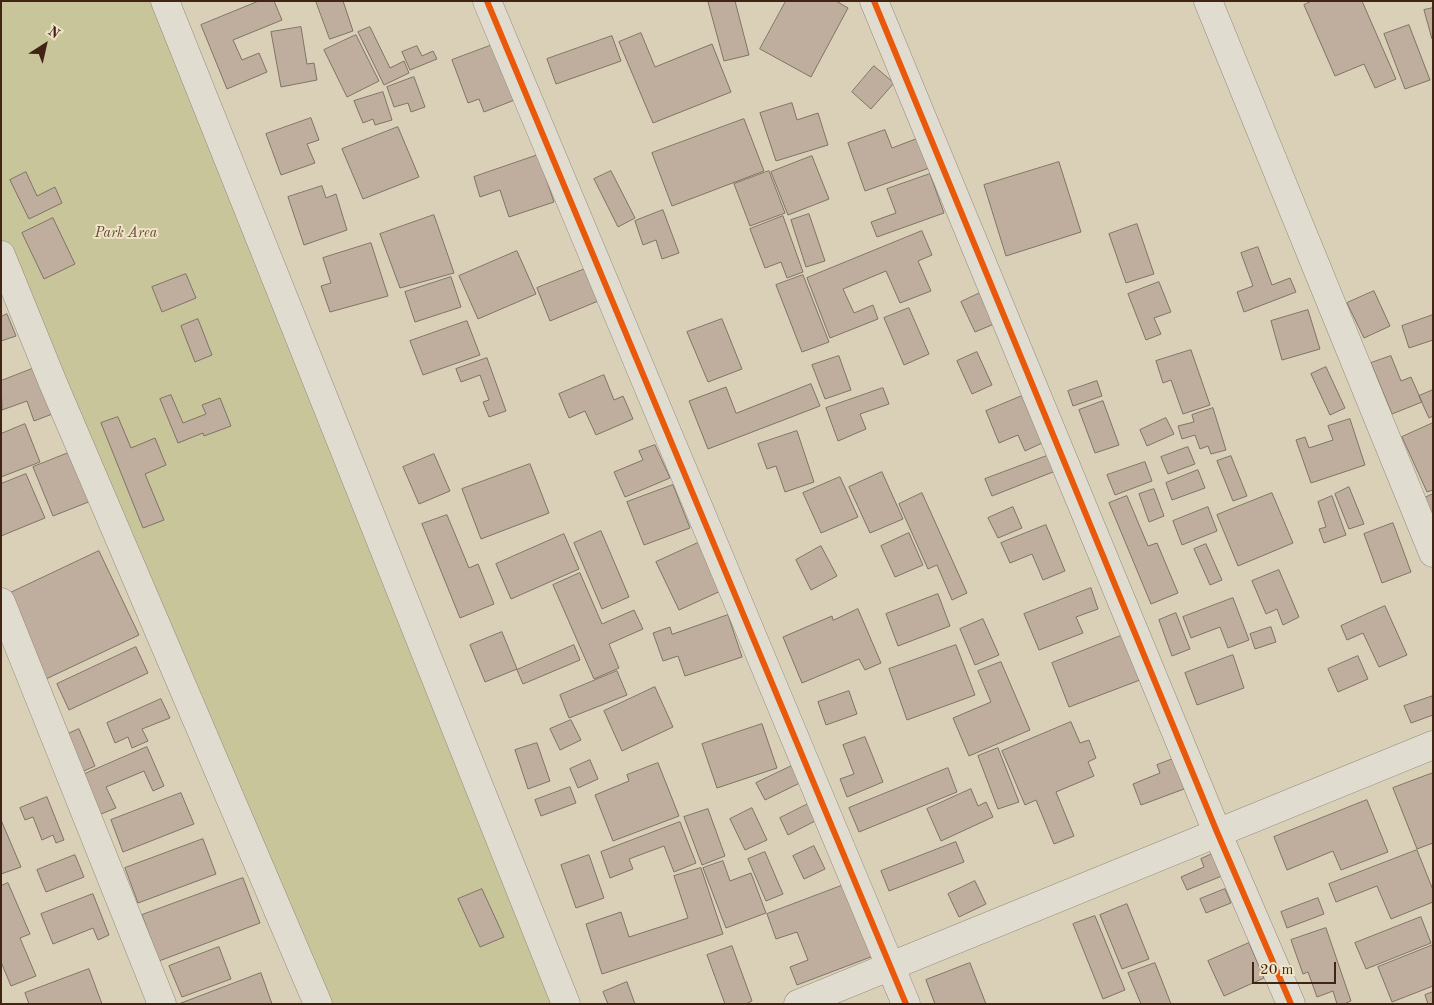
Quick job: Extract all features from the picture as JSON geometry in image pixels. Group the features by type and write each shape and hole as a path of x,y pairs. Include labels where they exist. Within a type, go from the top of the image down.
{"street":[{"path":"165,1 566,1004"},
{"path":"487,1 906,1004"},
{"path":"874,1 1217,832 1291,1004"},
{"path":"1208,1 1433,553"},
{"path":"1,255 53,382 318,1004"},
{"path":"1,602 162,1004"},
{"path":"798,1004 1433,745"}],"green space":[{"name":"Park Area","path":"1,1 165,1 566,1004 312,1004 1,251"}],"building":[{"path":"259,1 274,1 282,20 233,40 242,60 259,53 267,72 227,89 201,25"},
{"path":"316,1 343,1 353,31 330,39"},
{"path":"735,1 749,55 724,61 708,2"},
{"path":"786,1 836,1 848,8 811,77 760,49"},
{"path":"1312,1 1362,1 1396,79 1375,88 1364,64 1335,76 1304,5"},
{"path":"1433,8 1433,39 1432,39 1424,10"},
{"path":"1409,25 1430,80 1405,89 1384,34"},
{"path":"301,27 307,64 314,63 317,80 281,87 271,32"},
{"path":"370,27 390,68 404,61 409,73 384,85 358,32"},
{"path":"641,33 655,67 712,44 731,92 653,123 619,42"},
{"path":"356,35 379,81 347,97 324,50"},
{"path":"612,36 621,61 556,84 547,59"},
{"path":"495,44 517,99 484,112 479,99 468,103 452,60"},
{"path":"417,46 422,56 433,51 437,59 410,70 402,52"},
{"path":"874,66 894,83 871,109 852,92"},
{"path":"414,77 425,107 411,112 408,103 394,107 387,87"},
{"path":"383,92 392,120 375,125 373,119 363,123 354,101"},
{"path":"792,103 797,120 818,113 828,145 776,161 760,113"},
{"path":"311,118 319,140 307,144 315,163 281,175 266,134"},
{"path":"744,119 764,171 672,206 652,153"},
{"path":"398,127 419,177 363,199 342,149"},
{"path":"885,130 892,148 921,137 932,167 865,191 848,143"},
{"path":"538,155 554,202 509,217 500,190 480,197 474,177"},
{"path":"812,156 829,199 788,215 771,172"},
{"path":"1059,162 1081,232 1006,256 984,185"},
{"path":"611,171 635,218 618,227 594,179"},
{"path":"769,171 785,213 750,226 734,184"},
{"path":"26,172 37,196 55,187 62,203 29,219 10,180"},
{"path":"930,174 944,213 877,237 871,222 896,213 887,189"},
{"path":"322,186 326,198 336,194 347,230 304,245 288,197"},
{"path":"663,210 679,253 662,259 656,240 643,245 635,221"},
{"path":"809,214 825,261 806,267 791,220"},
{"path":"434,215 454,273 400,288 380,234"},
{"path":"783,216 803,272 787,278 781,262 765,268 750,229"},
{"path":"53,218 75,264 44,279 22,233"},
{"path":"1137,224 1154,274 1126,283 1109,234"},
{"path":"922,231 932,255 918,261 931,291 900,303 886,271 843,289 854,313 873,305 878,319 830,338 807,278"},
{"path":"371,243 388,296 330,312 321,286 331,283 323,258"},
{"path":"1258,247 1272,285 1290,278 1296,292 1244,312 1237,292 1253,286 1241,253"},
{"path":"517,251 536,294 478,319 459,276"},
{"path":"590,267 603,299 550,321 537,288"},
{"path":"186,274 196,298 162,312 152,287"},
{"path":"803,275 829,342 802,352 776,285"},
{"path":"451,277 461,307 415,322 405,292"},
{"path":"1159,282 1171,312 1154,318 1161,334 1146,340 1128,294"},
{"path":"1374,291 1390,326 1364,338 1347,303"},
{"path":"980,293 994,324 975,332 961,302"},
{"path":"909,308 929,354 904,365 884,318"},
{"path":"1308,310 1320,349 1282,360 1271,321"},
{"path":"7,314 16,336 1,341 1,317"},
{"path":"1433,315 1433,340 1409,348 1402,326"},
{"path":"198,319 212,355 195,362 181,326"},
{"path":"722,319 742,369 708,382 687,332"},
{"path":"467,321 480,355 423,375 410,341"},
{"path":"1191,350 1210,405 1183,414 1171,380 1163,383 1156,361"},
{"path":"977,352 992,385 972,394 957,361"},
{"path":"839,356 851,390 825,399 812,365"},
{"path":"1391,356 1401,381 1411,377 1422,402 1392,414 1371,363"},
{"path":"487,358 506,411 489,417 483,402 489,400 480,375 461,382 456,369"},
{"path":"37,367 55,413 34,421 27,401 2,410 1,381"},
{"path":"1326,367 1345,408 1330,415 1311,374"},
{"path":"604,375 614,400 623,396 633,419 596,435 585,411 569,418 559,394"},
{"path":"1097,381 1102,396 1073,406 1068,391"},
{"path":"811,384 820,406 708,449 689,401 726,387 736,413"},
{"path":"883,388 889,404 860,414 866,429 838,441 826,408"},
{"path":"1433,390 1433,416 1429,418 1419,396"},
{"path":"171,395 183,423 206,414 202,405 220,398 231,426 204,436 203,433 178,443 160,399"},
{"path":"1022,396 1042,443 1025,451 1018,435 999,443 986,411"},
{"path":"1103,401 1119,445 1095,453 1079,410"},
{"path":"1213,408 1226,450 1211,454 1208,446 1200,449 1195,435 1182,439 1178,426 1194,422 1192,415"},
{"path":"118,417 131,448 155,438 166,465 145,474 164,520 143,528 101,423"},
{"path":"1166,418 1174,434 1147,446 1140,430"},
{"path":"1350,419 1365,465 1311,483 1296,440 1305,437 1309,448 1333,440 1328,426"},
{"path":"1433,423 1433,490 1427,492 1402,437"},
{"path":"25,424 40,462 1,477 1,434"},
{"path":"797,431 814,482 785,492 776,466 767,469 758,444"},
{"path":"655,445 670,478 625,497 614,472 643,460 639,451"},
{"path":"1188,447 1195,464 1168,474 1161,457"},
{"path":"71,452 91,501 53,516 33,467"},
{"path":"434,454 450,491 419,504 403,467"},
{"path":"1052,454 1058,470 992,496 985,479"},
{"path":"1231,456 1247,496 1233,501 1217,461"},
{"path":"1145,462 1152,481 1115,495 1107,475"},
{"path":"530,464 549,513 481,539 462,489"},
{"path":"1198,470 1205,488 1172,500 1166,483"},
{"path":"882,472 903,519 870,533 849,487"},
{"path":"26,474 45,518 1,536 1,484"},
{"path":"840,477 858,517 821,533 803,493"},
{"path":"673,485 690,528 644,545 627,502"},
{"path":"1349,487 1364,524 1349,529 1335,494"},
{"path":"1154,489 1164,516 1149,522 1139,494"},
{"path":"922,493 967,593 952,600 937,565 928,569 899,504"},
{"path":"1272,493 1293,543 1238,566 1217,515"},
{"path":"1433,494 1433,536 1418,501"},
{"path":"1127,496 1148,546 1157,543 1178,593 1151,604 1109,503"},
{"path":"1332,496 1346,535 1324,543 1319,529 1326,527 1318,502"},
{"path":"1013,507 1022,528 998,538 988,518"},
{"path":"1208,507 1217,531 1182,545 1173,521"},
{"path":"447,515 469,568 478,564 494,604 460,618 422,524"},
{"path":"1393,523 1411,572 1382,583 1364,534"},
{"path":"1046,525 1065,571 1043,580 1032,554 1010,563 1001,543"},
{"path":"601,531 629,597 602,609 574,543"},
{"path":"909,533 923,565 895,577 881,546"},
{"path":"564,534 579,569 511,599 496,564"},
{"path":"700,542 723,590 679,610 656,562"},
{"path":"1206,544 1222,580 1210,585 1194,549"},
{"path":"821,546 837,576 811,590 796,560"},
{"path":"99,551 139,635 46,679 6,595"},
{"path":"1279,570 1299,617 1283,625 1277,609 1266,614 1252,581"},
{"path":"580,573 602,624 634,610 643,629 609,644 619,668 594,679 553,585"},
{"path":"1091,588 1098,609 1076,617 1083,633 1039,650 1024,614"},
{"path":"938,594 950,626 898,646 886,614"},
{"path":"1233,598 1249,640 1228,648 1220,627 1191,638 1183,617"},
{"path":"1385,606 1407,655 1379,667 1363,633 1347,640 1341,626"},
{"path":"858,609 881,663 865,670 859,659 802,683 783,637 832,616 833,620"},
{"path":"1176,613 1190,649 1172,656 1159,620"},
{"path":"728,615 742,657 685,676 678,656 663,661 653,633 670,627 672,634"},
{"path":"983,619 999,655 975,665 960,629"},
{"path":"1271,627 1276,642 1255,649 1250,634"},
{"path":"502,632 517,669 485,682 470,645"},
{"path":"1123,635 1140,680 1069,707 1052,663"},
{"path":"574,645 580,660 523,684 517,670"},
{"path":"956,645 975,695 907,720 889,669"},
{"path":"136,647 148,673 69,710 57,684"},
{"path":"1233,655 1244,688 1197,705 1185,673"},
{"path":"1358,656 1368,679 1338,692 1328,669"},
{"path":"1001,662 1030,730 969,756 953,718 991,702 978,671"},
{"path":"617,671 627,695 569,718 560,695"},
{"path":"655,687 673,727 622,751 604,711"},
{"path":"849,691 857,714 826,725 818,702"},
{"path":"1433,696 1433,715 1411,723 1404,706"},
{"path":"161,699 170,718 142,729 148,741 132,748 128,737 115,743 107,723"},
{"path":"571,720 581,740 560,750 550,729"},
{"path":"1071,722 1080,743 1089,740 1096,758 1088,762 1094,776 1056,792 1074,836 1054,844 1036,800 1025,805 1002,751"},
{"path":"762,724 777,768 717,788 702,744"},
{"path":"79,729 95,766 75,775 59,738"},
{"path":"865,737 883,782 847,797 840,779 854,774 843,745"},
{"path":"537,743 550,781 528,789 515,750"},
{"path":"147,747 164,786 153,791 144,771 106,787 116,808 96,816 78,777"},
{"path":"998,748 1019,802 998,809 978,756"},
{"path":"1173,759 1184,789 1141,805 1133,784 1160,773 1157,765"},
{"path":"590,760 598,779 578,788 570,769"},
{"path":"658,763 679,816 613,841 595,795 629,781 627,775"},
{"path":"798,763 806,780 765,800 756,783"},
{"path":"948,768 957,792 859,832 849,808"},
{"path":"1433,773 1433,843 1417,849 1393,788"},
{"path":"570,787 576,803 541,816 535,800"},
{"path":"971,789 978,806 986,802 993,817 941,841 927,809"},
{"path":"181,793 194,824 123,852 111,820"},
{"path":"47,797 64,840 56,843 53,835 42,840 33,817 25,820 20,808"},
{"path":"1367,800 1388,852 1341,870 1333,851 1287,870 1274,837"},
{"path":"808,804 817,820 788,835 780,818"},
{"path":"752,808 767,840 745,850 730,819"},
{"path":"708,809 725,856 702,865 684,817"},
{"path":"1,820 21,867 1,874"},
{"path":"680,822 696,863 674,872 664,846 629,859 633,869 610,878 601,852"},
{"path":"203,839 216,874 138,903 125,868"},
{"path":"956,842 964,862 889,891 881,871"},
{"path":"814,846 825,869 804,879 793,856"},
{"path":"1417,850 1433,890 1433,902 1391,919 1377,886 1336,902 1329,884"},
{"path":"765,852 783,894 766,901 748,859"},
{"path":"1212,854 1222,876 1187,890 1181,877 1204,867 1201,859"},
{"path":"75,855 84,877 46,892 37,870"},
{"path":"589,855 604,898 576,908 561,865"},
{"path":"723,861 730,881 751,873 766,913 726,928 703,868"},
{"path":"701,868 723,934 602,974 586,924 621,912 629,937 688,918 674,876"},
{"path":"243,878 260,923 159,961 142,915"},
{"path":"975,881 986,904 959,917 948,894"},
{"path":"8,883 30,934 20,938 36,976 11,986 1,962 1,886"},
{"path":"849,883 876,955 797,985 790,967 808,960 797,932 776,939 767,914"},
{"path":"482,889 504,937 480,947 458,899"},
{"path":"1225,889 1231,903 1206,913 1200,899"},
{"path":"93,894 109,935 98,940 93,928 53,944 41,914"},
{"path":"1318,898 1324,914 1287,928 1281,912"},
{"path":"1127,904 1149,959 1122,969 1100,915"},
{"path":"1095,916 1125,990 1103,999 1073,924"},
{"path":"1421,917 1431,943 1366,969 1355,943"},
{"path":"1326,928 1351,1001 1344,1004 1337,1004 1333,991 1317,997 1308,972 1303,974 1291,940"},
{"path":"1249,943 1264,978 1224,996 1208,961"},
{"path":"1433,945 1433,986 1392,1002 1378,967"},
{"path":"732,946 752,1001 746,1004 725,1004 707,955"},
{"path":"219,947 231,979 182,997 169,966"},
{"path":"970,963 986,1004 935,1004 926,980"},
{"path":"1155,963 1171,1004 1141,1004 1128,973"},
{"path":"89,969 102,1004 29,1004 25,993"},
{"path":"261,973 272,1004 179,1004"},
{"path":"627,982 635,1004 608,1004 603,992"},
{"path":"1433,992 1433,1004 1428,1004 1425,995"}],"cycle path":[{"path":"487,1 906,1004"},
{"path":"874,1 1217,832 1291,1004"}]}
